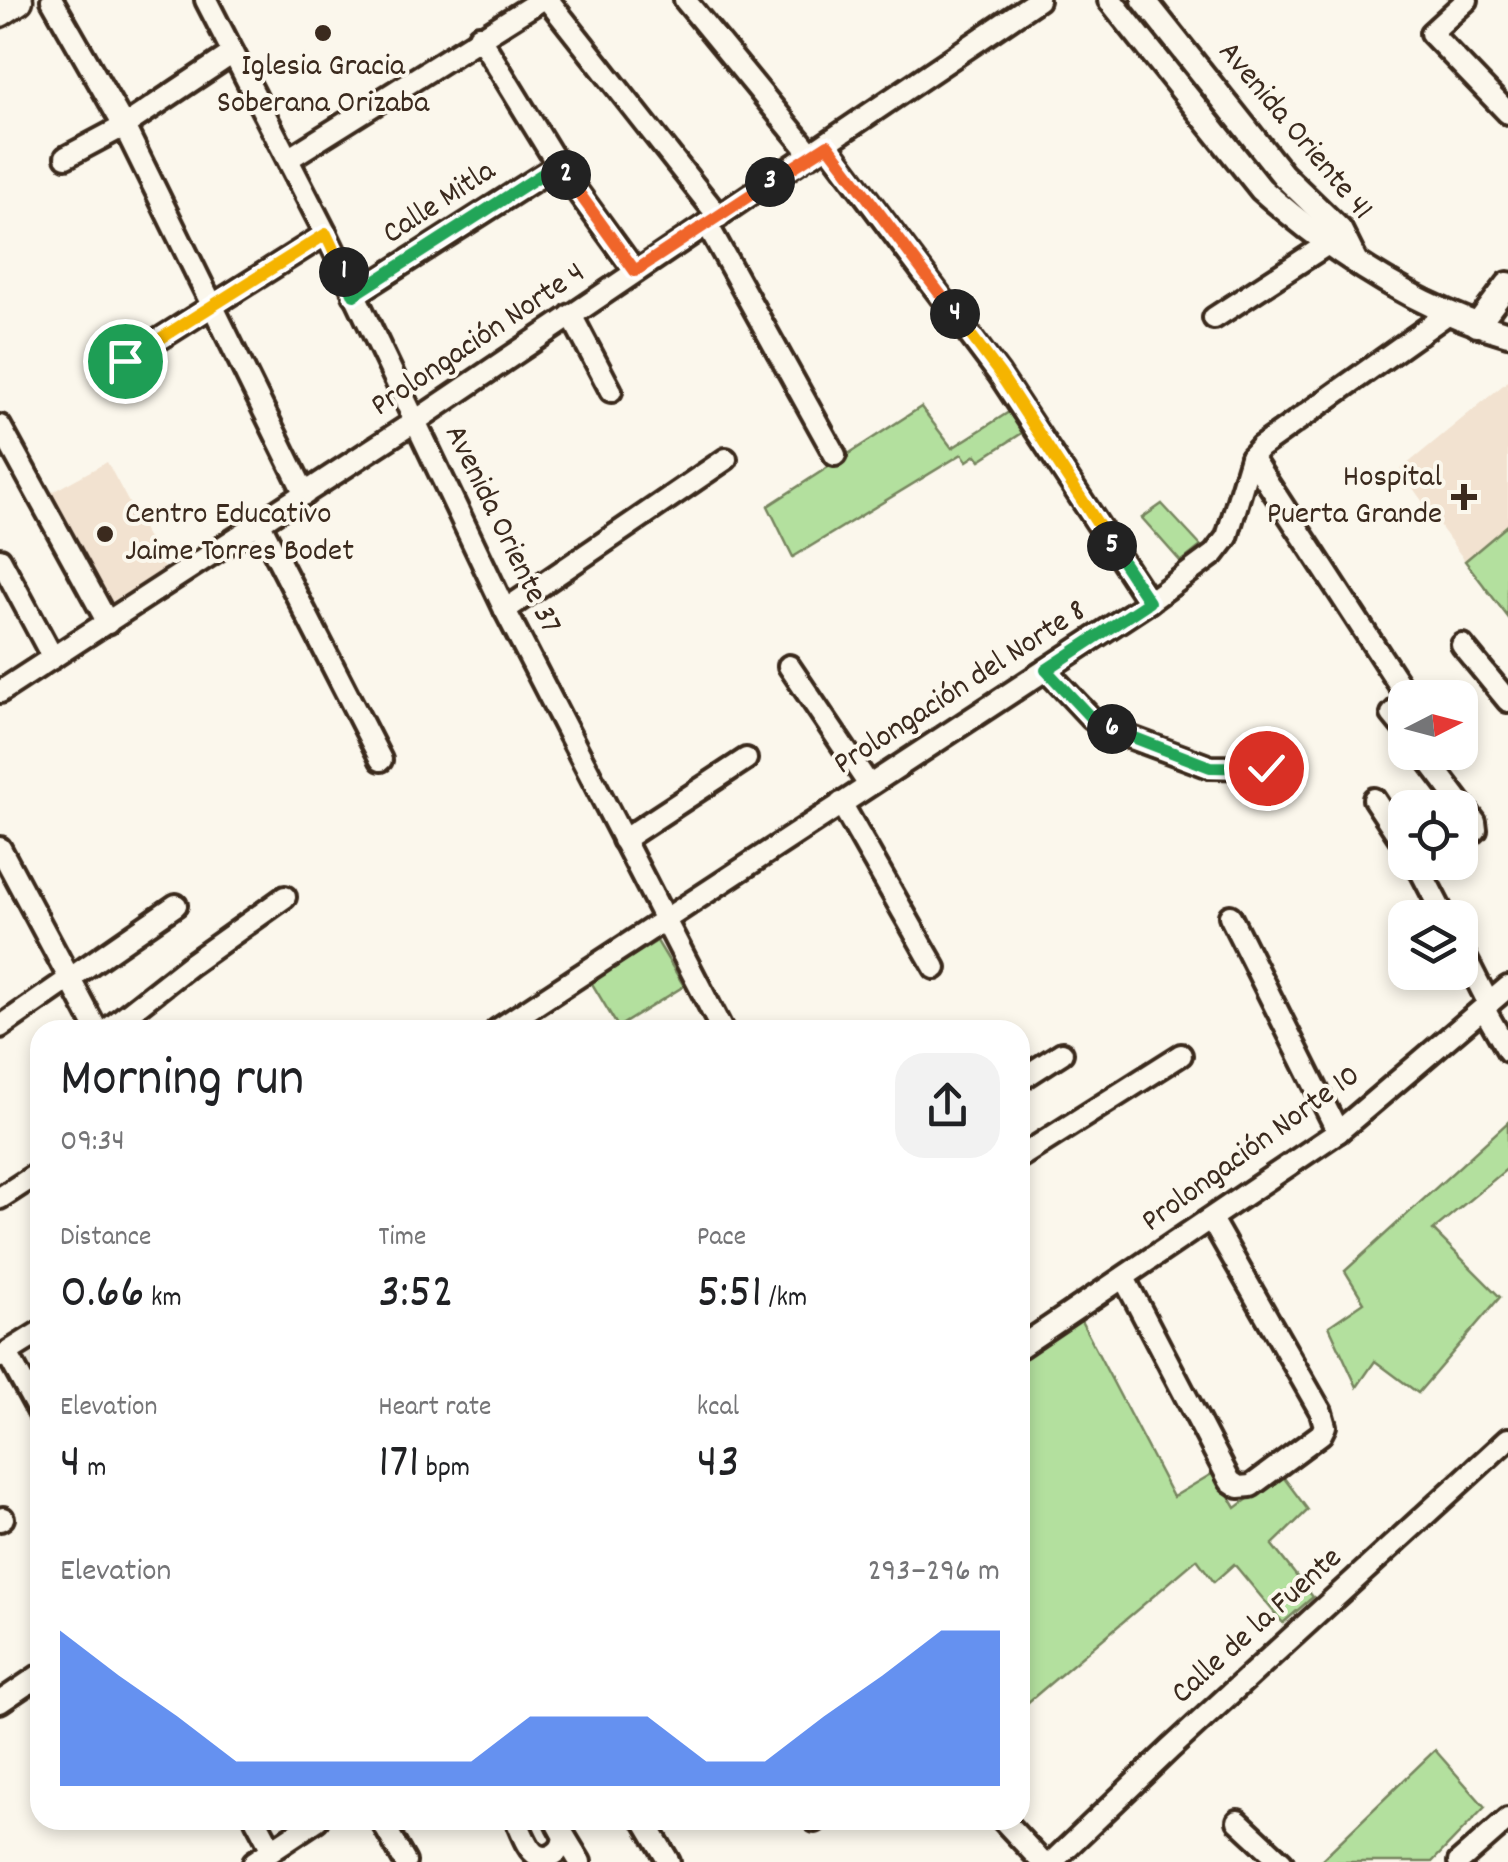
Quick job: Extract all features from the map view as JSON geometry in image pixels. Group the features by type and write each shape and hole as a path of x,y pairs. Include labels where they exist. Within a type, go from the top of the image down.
{"main road":[{"path":"0,12 18,0"}],"street":[{"path":"52,0 124,126 305,494"},
{"name":"Avenida Oriente 37","path":"206,0 326,234 505,610 717,1020"},
{"path":"288,159 480,36 544,0 713,220 834,456"},
{"path":"686,0 820,150 1000,374 1149,602"},
{"name":"Prolongación Norte 4","path":"0,692 414,422 1038,0"},
{"name":"Avenida Oriente 41","path":"1110,0 1261,189 1333,237"},
{"name":"Avenida Oriente 41","path":"1144,0 1354,260 1447,314 1508,334"},
{"path":"1467,0 1432,33 1508,114"},
{"path":"480,36 558,164 635,271"},
{"path":"66,157 124,126 233,53"},
{"name":"Calle Mitla","path":"354,295 558,164"},
{"path":"125,361 326,234"},
{"path":"1214,318 1333,237"},
{"path":"1476,325 1508,284"},
{"path":"1388,686 1251,457 1304,414 1447,314"},
{"path":"570,315 611,391"},
{"path":"0,426 108,622"},
{"name":"Prolongación del Norte 8","path":"512,1020 1149,602 1214,554 1227,538 1251,457"},
{"path":"505,610 726,460"},
{"path":"260,524 381,760"},
{"path":"0,559 53,658"},
{"path":"1462,645 1508,702"},
{"path":"789,666 868,785"},
{"path":"1046,670 1092,719 1122,734 1210,767 1266,768"},
{"path":"622,840 746,759"},
{"path":"1374,799 1388,820"},
{"path":"841,804 935,968"},
{"path":"2,859 92,1020"},
{"path":"120,1020 285,898"},
{"path":"0,1028 176,905"},
{"path":"1230,916 1338,1132"},
{"name":"Prolongación Norte 10","path":"1030,1340 1338,1132 1508,987"},
{"path":"1478,988 1508,1051"},
{"path":"1030,1074 1062,1053"},
{"path":"1030,1150 1181,1054"},
{"path":"0,1198 30,1178"},
{"path":"1124,1278 1230,1481 1239,1487 1251,1486 1322,1434 1324,1426 1321,1412 1212,1219"},
{"path":"30,1338 4,1355 30,1398"},
{"name":"Calle de la Fuente","path":"1052,1862 1508,1440"},
{"path":"0,1702 30,1682"},
{"path":"1460,1862 1508,1819"},
{"path":"1238,1821 1282,1862"},
{"path":"261,1830 272,1850"},
{"path":"254,1862 302,1830"},
{"path":"387,1830 405,1862"},
{"path":"521,1830 536,1858 556,1854 562,1845 560,1830"},
{"path":"561,1830 580,1862"},
{"path":"650,1830 670,1862"},
{"path":"1012,1830 1042,1862"}],"shaded area":[{"name":"Hospital Puerta Grande","path":"1508,381 1508,525 1465,561 1400,470"},
{"name":"Centro Educativo Jaime Torres Bodet","path":"107,462 166,572 102,607 43,497"}],"green space":[{"path":"1124,0 1129,0 1266,172 1264,175"},
{"path":"921,407 952,448 1009,412 1022,433 980,460 976,455 967,461 962,454 793,557 768,506"},
{"path":"1162,504 1201,546 1181,562 1142,518"},
{"path":"1508,525 1508,617 1465,561"},
{"path":"657,941 684,986 629,1020 614,1020 591,982"},
{"path":"1508,1122 1508,1168 1433,1230 1500,1297 1418,1393 1375,1361 1357,1387 1329,1326 1364,1302 1345,1271"},
{"path":"1079,1317 1173,1497 1215,1472 1236,1508 1281,1474 1308,1510 1272,1545 1313,1597 1283,1623 1234,1564 1214,1582 1197,1559 1030,1701 1030,1351"},
{"path":"1435,1750 1485,1807 1432,1862 1319,1862"}],"place":[{"name":"Iglesia Gracia Soberana Orizaba","path":"323,33"},
{"name":"Hospital Puerta Grande","path":"1464,497"},
{"name":"Centro Educativo Jaime Torres Bodet","path":"105,534"}],"route":[{"path":"125,361 326,234 354,295 558,164 635,271 828,145 1000,374 1149,602 1046,670 1092,719 1122,734 1210,767 1266,768"}]}
